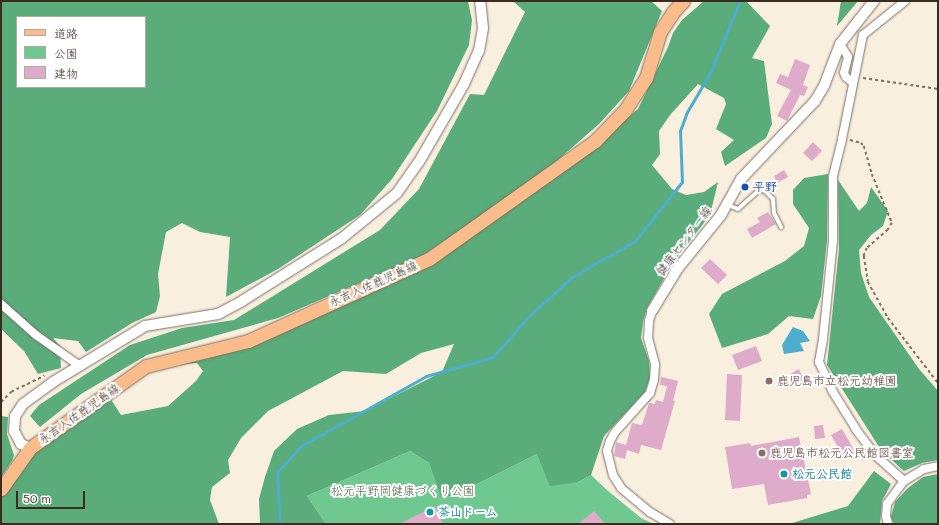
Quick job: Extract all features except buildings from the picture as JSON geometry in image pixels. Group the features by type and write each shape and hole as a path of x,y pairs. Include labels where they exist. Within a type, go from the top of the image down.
{"main road":[{"name":"永吉入佐鹿児島線","path":"1,489 30,448 146,366 248,341 429,259 595,141 624,110 646,78 660,32 673,12 683,1"}],"street":[{"path":"30,448 21,444 14,431 15,416 23,404 80,366 145,326 218,314 242,301 341,239 397,193 419,162 464,84 479,51 483,28 480,1"},
{"name":"健康センター線","path":"670,524 650,512 621,488 613,476 608,451 610,440 615,432 650,393 656,366 648,338 649,321 652,311 678,268 709,230 727,204 741,179 751,166 802,117 815,101 824,86 840,44 874,1"},
{"path":"904,481 876,456 833,392 818,362 823,339 833,240 833,176 863,35 905,1"},
{"path":"840,44 848,56 844,74 846,77 853,79"},
{"path":"1,304 36,336 80,366"},
{"path":"888,524 886,516 887,504 904,481 924,469 938,466"}],"lane":[{"path":"727,204 738,209 758,191 764,190 773,199 774,213 781,227"}],"path":[{"path":"853,79 938,89"},
{"path":"842,139 856,141 864,146 872,174 892,222 888,230 866,248 864,256 868,282 888,318 938,383"},
{"path":"1,402 11,392 47,375"}],"green space":[{"path":"1,1 468,1 472,20 469,45 437,111 392,179 360,215 278,269 226,297 230,237 200,232 182,223 166,232 158,274 160,296 156,312 132,323 86,352 78,341 53,338 60,346 61,368 38,374 24,351 1,329"},
{"path":"513,1 651,1 662,11 629,91 599,124 544,172 422,256 278,318 147,355 81,394 40,427 30,416 39,405 130,345 182,328 234,320 380,230 419,189 470,94 484,95 525,12"},
{"path":"704,1 746,1 770,26 752,58 764,61 772,124 766,138 725,166 721,152 734,140 716,129 726,104 724,98 698,84 670,115 659,131 660,154 652,165 672,189 686,195 704,192 718,182 710,215 674,261 647,308 641,338 649,361 650,377 645,392 604,436 591,475 578,482 550,486 537,454 459,493 442,499 429,463 410,451 307,496 326,524 260,524 259,499 274,451 297,429 329,415 365,411 442,372 454,344 421,353 386,374 343,371 268,411 241,438 228,460 230,473 212,487 210,500 219,524 1,524 1,496 32,454 110,398 121,415 168,406 196,381 203,371 197,363 155,367 319,314 438,261 583,156 638,109 668,47 673,33 682,20"},
{"path":"841,1 858,1 837,26"},
{"path":"828,174 827,240 821,296 813,319 789,316 768,334 722,348 709,314 722,294 785,261 804,246 809,228 793,204 793,190 804,178"},
{"path":"838,180 859,211 867,203 871,187 888,211 883,226 871,235 859,250 861,273 869,297 919,369 938,391 938,460 922,463 904,471 881,450 827,365 839,249"},
{"path":"1,416 8,417 7,434 14,455 12,461 1,477"},
{"name":"松元平野岡健康づくり公園","path":"410,451 429,463 443,499 459,493 537,454 578,482 591,475 641,518 654,524 326,524 307,496"},
{"path":"874,471 891,484 882,501 880,524 789,524 848,506"},
{"path":"938,474 938,524 894,524 891,517 895,502 908,488 923,477"}],"water":[{"path":"793,327 803,331 810,341 800,343 804,351 784,354 782,345"}],"waterway":[{"path":"280,524 277,472 301,446 426,376 493,357 527,318 572,277 635,241 682,182 680,131 687,112 710,73 740,1"}],"place":[{"name":"平野","path":"745,187"},
{"name":"鹿児島市立松元幼稚園","path":"769,381"},
{"name":"鹿児島市松元公民館図書室","path":"762,453"},
{"name":"松元公民館","path":"784,474"},
{"name":"茶山ドーム","path":"430,512"}]}
